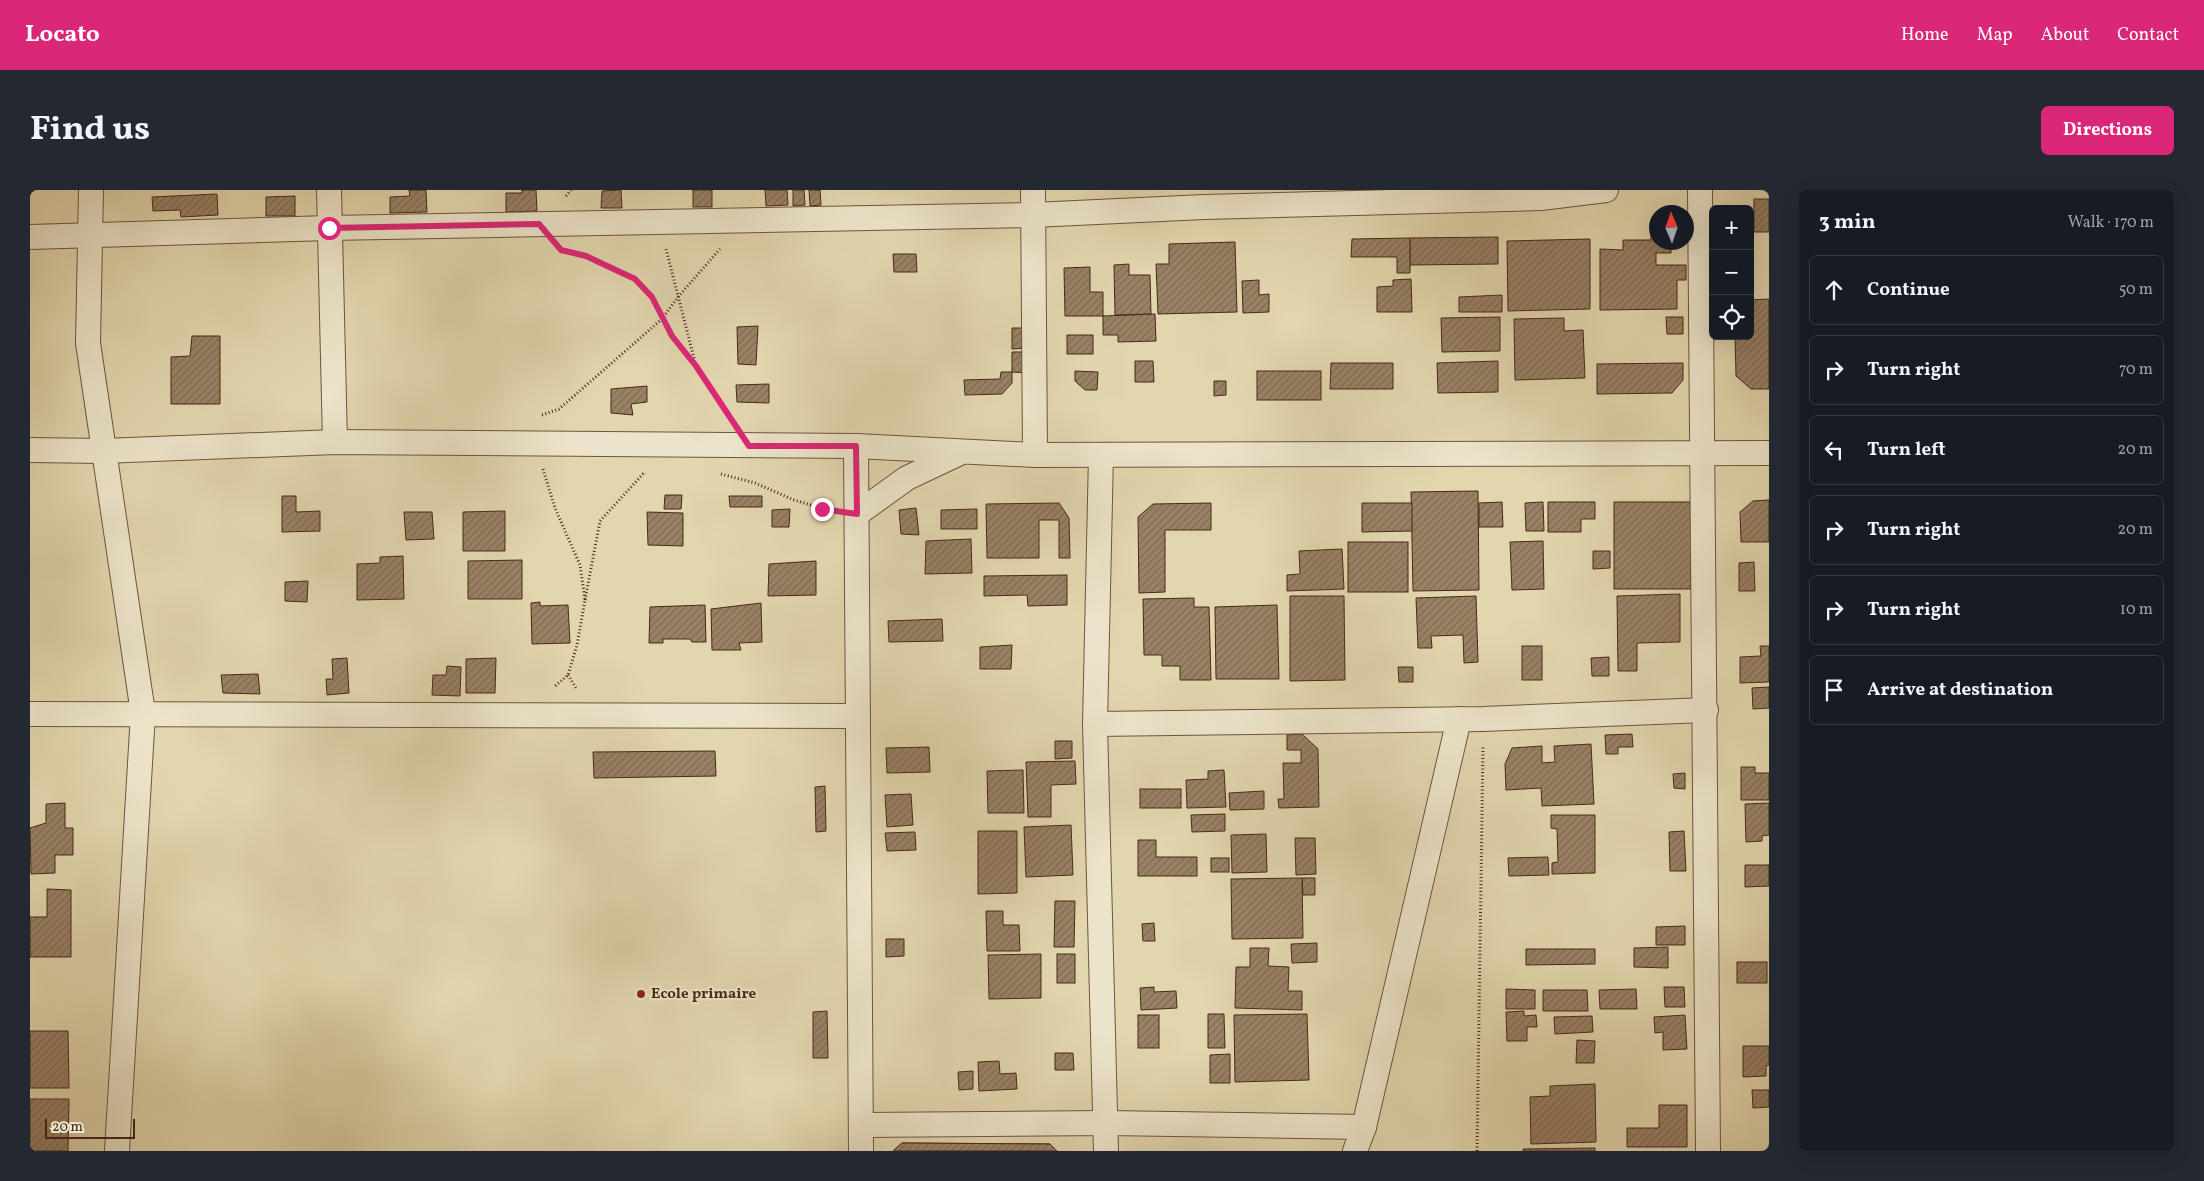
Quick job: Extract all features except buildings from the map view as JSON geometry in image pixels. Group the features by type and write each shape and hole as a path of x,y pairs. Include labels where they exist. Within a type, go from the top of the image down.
{"street":[{"path":"91,190 88,343 143,713 117,1151"},
{"path":"329,190 335,442"},
{"path":"1033,190 1035,455"},
{"path":"30,237 329,228 1033,215 1204,207 1541,198 1606,190"},
{"path":"1700,190 1704,453 1708,1151"},
{"path":"30,450 103,451 335,442 856,446 1035,455 1769,453"},
{"path":"856,446 861,1151"},
{"path":"857,514 907,478 962,452"},
{"path":"1101,455 1095,724 1107,1123 1106,1151"},
{"path":"1095,724 1483,719 1706,710"},
{"path":"30,714 858,716"},
{"path":"1355,1151 1364,1127 1459,719"},
{"path":"860,1125 1107,1123 1364,1127"}],"path":[{"path":"533,418 560,409 662,319 678,296 730,237 753,220"},
{"path":"660,222 696,366"},
{"path":"569,252 586,256 635,279 652,297 672,336 696,366 749,446"},
{"path":"535,445 555,508 580,565 585,600"},
{"path":"713,472 755,483 822,509 857,514"},
{"path":"524,715 568,675 578,645 600,521 643,474 652,473"},
{"path":"1477,1151 1483,719"}],"place":[{"name":"Ecole primaire","path":"641,994"}],"route":[{"path":"329,228 539,224 561,250 586,256 635,279 652,297 672,336 696,366 749,446 856,446 857,514 822,509"}]}
